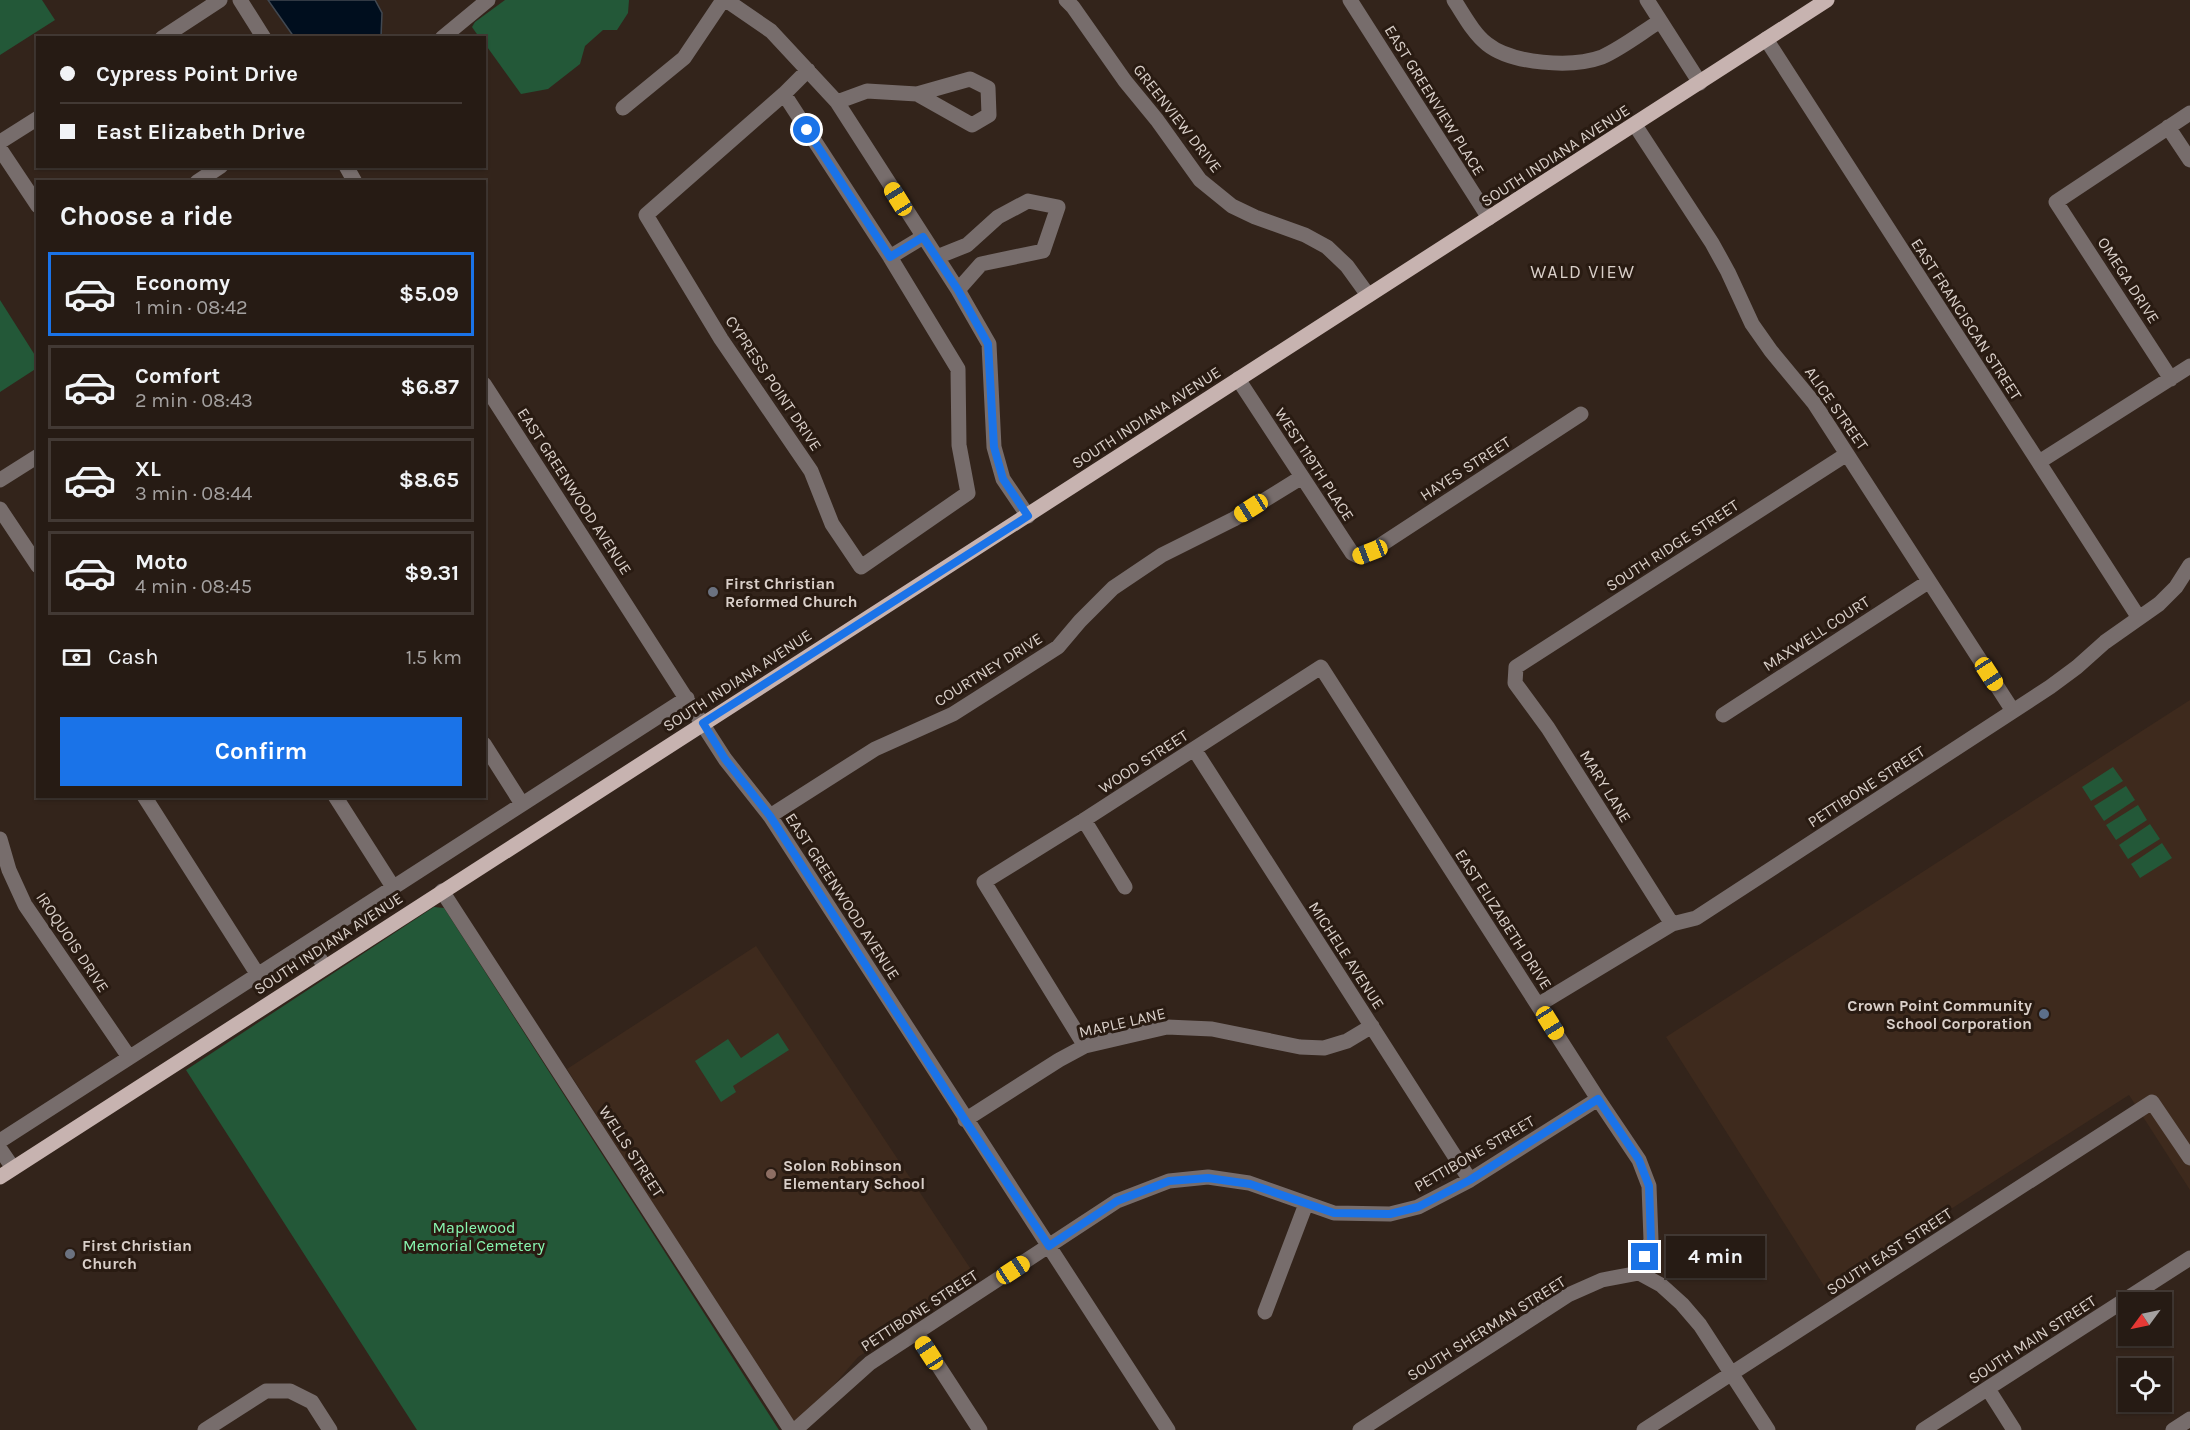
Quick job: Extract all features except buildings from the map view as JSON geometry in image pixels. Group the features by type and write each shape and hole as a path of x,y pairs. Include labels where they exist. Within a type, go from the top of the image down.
{"main road":[{"name":"SOUTH INDIANA AVENUE","path":"6,1173 1827,0"}],"street":[{"path":"165,36 220,0"},
{"path":"240,0 263,36"},
{"path":"444,36 488,0"},
{"path":"623,108 684,58 725,0 771,31 837,102 958,290 988,344 994,447 1003,479 1028,516"},
{"name":"GREENVIEW DRIVE","path":"1066,0 1200,180 1232,206 1305,235 1327,247 1347,266 1368,295"},
{"name":"EAST GREENVIEW PLACE","path":"1350,0 1489,218"},
{"path":"1454,0 1485,43 1507,56 1533,61 1574,62 1596,59 1612,52 1660,21"},
{"path":"1647,0 1700,83"},
{"name":"EAST FRANCISCAN STREET","path":"1766,39 2139,618"},
{"path":"784,94 808,70"},
{"path":"837,102 867,91 917,94"},
{"name":"CYPRESS POINT DRIVE","path":"784,94 890,257 958,369 959,445 968,493 861,567 832,524 811,471 721,339 646,214 784,94"},
{"path":"2190,113 2168,127 2190,160"},
{"path":"0,142 36,119"},
{"name":"ALICE STREET","path":"1635,125 1712,243 1757,331 1807,393 2013,711"},
{"name":"OMEGA DRIVE","path":"2168,127 2056,202 2171,379"},
{"path":"0,149 36,203"},
{"path":"200,180 218,168"},
{"path":"937,257 967,245 998,217 1028,201 1058,207 1043,250 981,264 958,290"},
{"path":"890,257 923,237"},
{"path":"2039,462 2190,366"},
{"name":"WEST 119TH PLACE","path":"1238,379 1352,553 1358,556 1370,552"},
{"name":"EAST GREENWOOD AVENUE","path":"486,387 725,759 770,816 1167,1430"},
{"name":"HAYES STREET","path":"1370,552 1581,414"},
{"name":"SOUTH RIDGE STREET","path":"1516,667 1847,454"},
{"path":"0,480 36,457"},
{"name":"COURTNEY DRIVE","path":"770,816 875,749 953,714 1058,647 1113,588 1162,555 1234,519 1302,477"},
{"path":"0,509 36,563"},
{"name":"PETTIBONE STREET","path":"1538,1005 1672,924 1695,918 2067,676 2105,642 2168,596 2190,566"},
{"name":"MAXWELL COURT","path":"1723,715 1928,582"},
{"name":"MARY LANE","path":"1516,667 1515,683 1548,728 1672,924"},
{"name":"WOOD STREET","path":"1085,1046 984,882 1321,668"},
{"name":"EAST ELIZABETH DRIVE","path":"1321,668 1639,1160 1649,1186 1651,1240 1639,1273"},
{"path":"0,1140 687,698"},
{"path":"486,747 522,804"},
{"name":"MICHELE AVENUE","path":"1194,749 1470,1180"},
{"path":"145,798 258,975"},
{"path":"336,798 393,888"},
{"path":"1084,820 1125,887"},
{"name":"IROQUOIS DRIVE","path":"0,839 9,870 25,905 129,1058"},
{"name":"WELLS STREET","path":"442,891 793,1430"},
{"path":"309,942 325,967"},
{"name":"MAPLE LANE","path":"965,1120 1085,1046 1167,1027 1212,1029 1300,1047 1324,1048 1347,1041 1372,1026"},
{"name":"PETTIBONE STREET","path":"793,1430 870,1363 1117,1201 1169,1181 1208,1178 1250,1184 1334,1213 1390,1214 1418,1207 1470,1180 1598,1099"},
{"name":"SOUTH EAST STREET","path":"1644,1430 2152,1102 2190,1158"},
{"path":"0,1149 6,1173"},
{"path":"1265,1312 1306,1204"},
{"name":"SOUTH MAIN STREET","path":"1923,1430 2190,1258"},
{"path":"1639,1273 1661,1285 1683,1304 1700,1325 1768,1430"},
{"name":"SOUTH SHERMAN STREET","path":"1360,1430 1568,1295 1602,1280 1639,1273"},
{"path":"917,1333 980,1430"},
{"path":"1988,1389 2014,1430"},
{"path":"205,1430 266,1391 290,1391 312,1402 330,1430"},
{"path":"2173,1430 2190,1419"}],"shaded area":[{"path":"2190,700 2190,1190 2129,1095 1826,1289 1666,1037"},
{"name":"Solon Robinson Elementary School","path":"756,946 978,1280 858,1357 815,1407 792,1422 567,1069"}],"green space":[{"path":"0,0 42,0 55,20 0,55"},
{"path":"505,0 629,0 628,13 617,30 603,30 585,46 580,64 548,89 521,94 486,45 486,36 478,36 472,27 475,22"},
{"path":"0,300 36,357 36,369 0,392"},
{"path":"2113,767 2123,781 2091,801 2082,787"},
{"path":"2126,786 2135,800 2104,821 2094,806"},
{"path":"2138,805 2147,820 2116,840 2106,825"},
{"path":"2150,824 2160,839 2128,859 2119,845"},
{"path":"2162,843 2172,858 2140,878 2131,864"},
{"name":"Maplewood Memorial Cemetery","path":"434,907 444,908 779,1430 417,1430 186,1070"},
{"path":"778,1033 789,1050 733,1086 736,1092 721,1102 695,1061 728,1039 741,1058"}],"water":[{"path":"268,0 375,0 382,13 381,36 293,36"}],"place":[{"name":"First Christian Reformed Church","path":"713,592"},
{"name":"Crown Point Community School Corporation","path":"2044,1014"},
{"name":"Solon Robinson Elementary School","path":"771,1174"},
{"name":"First Christian Church","path":"70,1254"}],"district":[{"name":"WALD VIEW","path":"1583,272"}],"route":[{"path":"807,130 890,257 923,237 958,290 988,344 994,447 1003,479 1028,516 703,723 725,759 770,816 965,1120 1049,1246 1117,1201 1169,1181 1208,1178 1250,1184 1334,1213 1390,1214 1418,1207 1470,1180 1598,1099 1639,1160 1649,1186 1651,1240 1645,1257"}]}
